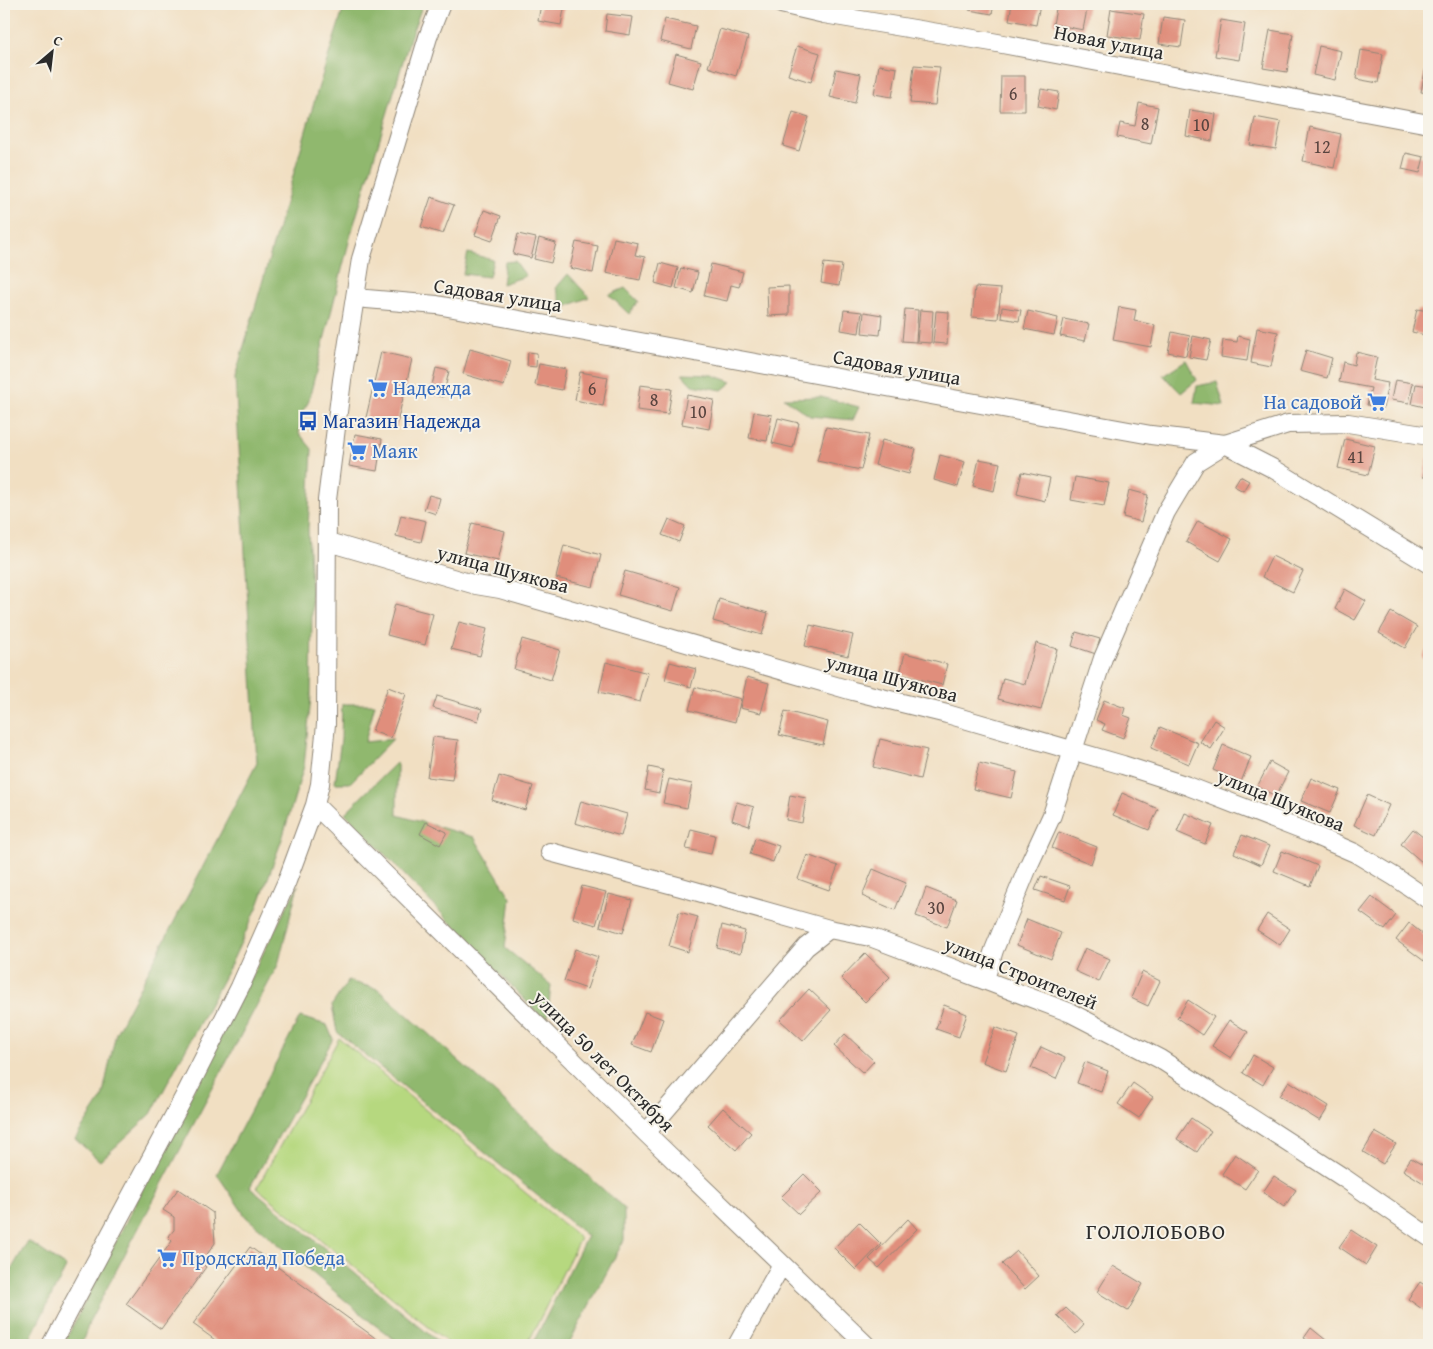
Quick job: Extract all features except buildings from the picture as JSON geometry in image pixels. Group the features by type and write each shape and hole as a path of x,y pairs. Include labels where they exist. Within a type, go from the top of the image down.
{"street":[{"path":"50,1345 184,1097 240,987 287,881 315,805 320,784 326,724 327,500 361,259 371,220 425,46 442,4"},
{"name":"Новая улица","path":"781,4 824,14 1002,44 1429,124"},
{"name":"Садовая улица","path":"355,298 437,305 1151,435 1225,444 1288,424 1348,423 1429,436"},
{"path":"985,979 1002,932 1052,815 1103,658 1166,512 1196,462 1225,444 1272,468 1429,564"},
{"name":"улица Шуякова","path":"328,542 476,585 500,589 853,691 947,714 1188,786 1309,832 1355,853 1429,900"},
{"name":"улица 50 лет Октября","path":"315,805 646,1133 866,1345"},
{"name":"улица Строителей","path":"550,852 681,886 829,929 870,937 1071,1013 1160,1059 1344,1178 1429,1237"},
{"path":"646,1133 806,947 829,929"},
{"path":"737,1345 782,1264"}],"green space":[{"path":"345,4 423,4 410,38 351,234 308,403 302,412 299,433 312,449 308,529 312,607 311,697 304,766 282,839 258,906 229,968 151,1114 100,1161 75,1139 102,1098 116,1033 257,763 235,377 318,89"},
{"path":"468,253 493,260 489,277 463,274"},
{"path":"515,261 526,276 502,284 505,262"},
{"path":"568,274 589,297 563,308 556,288"},
{"path":"625,288 638,301 629,314 609,295"},
{"path":"1186,360 1197,380 1181,393 1163,375"},
{"path":"682,374 713,375 732,382 722,390 692,385"},
{"path":"1217,382 1224,406 1194,403 1197,386"},
{"path":"821,397 859,407 853,420 810,416 784,398"},
{"path":"342,704 375,704 365,742 393,739 350,783 335,783 341,739"},
{"path":"397,762 397,815 474,837 511,898 505,948 551,985 547,1023 345,813"},
{"path":"298,885 278,965 91,1318 81,1345 63,1345"},
{"path":"348,981 378,989 624,1208 624,1240 568,1345 532,1345 587,1236 337,1032 332,1005"},
{"path":"300,1017 327,1025 333,1039 250,1187 442,1345 402,1345 371,1322 246,1217 217,1174"},
{"path":"339,1038 580,1238 527,1345 451,1345 257,1188"},
{"path":"28,1241 66,1267 27,1345 4,1345 4,1282"}],"place":[{"name":"Надежда","path":"378,388"},
{"name":"На садовой","path":"1377,402"},
{"name":"Магазин Надежда","path":"308,421"},
{"name":"Маяк","path":"357,451"},
{"name":"Продсклад Победа","path":"167,1258"}],"district":[{"name":"ГОЛОЛОБОВО","path":"1156,1231"}]}
